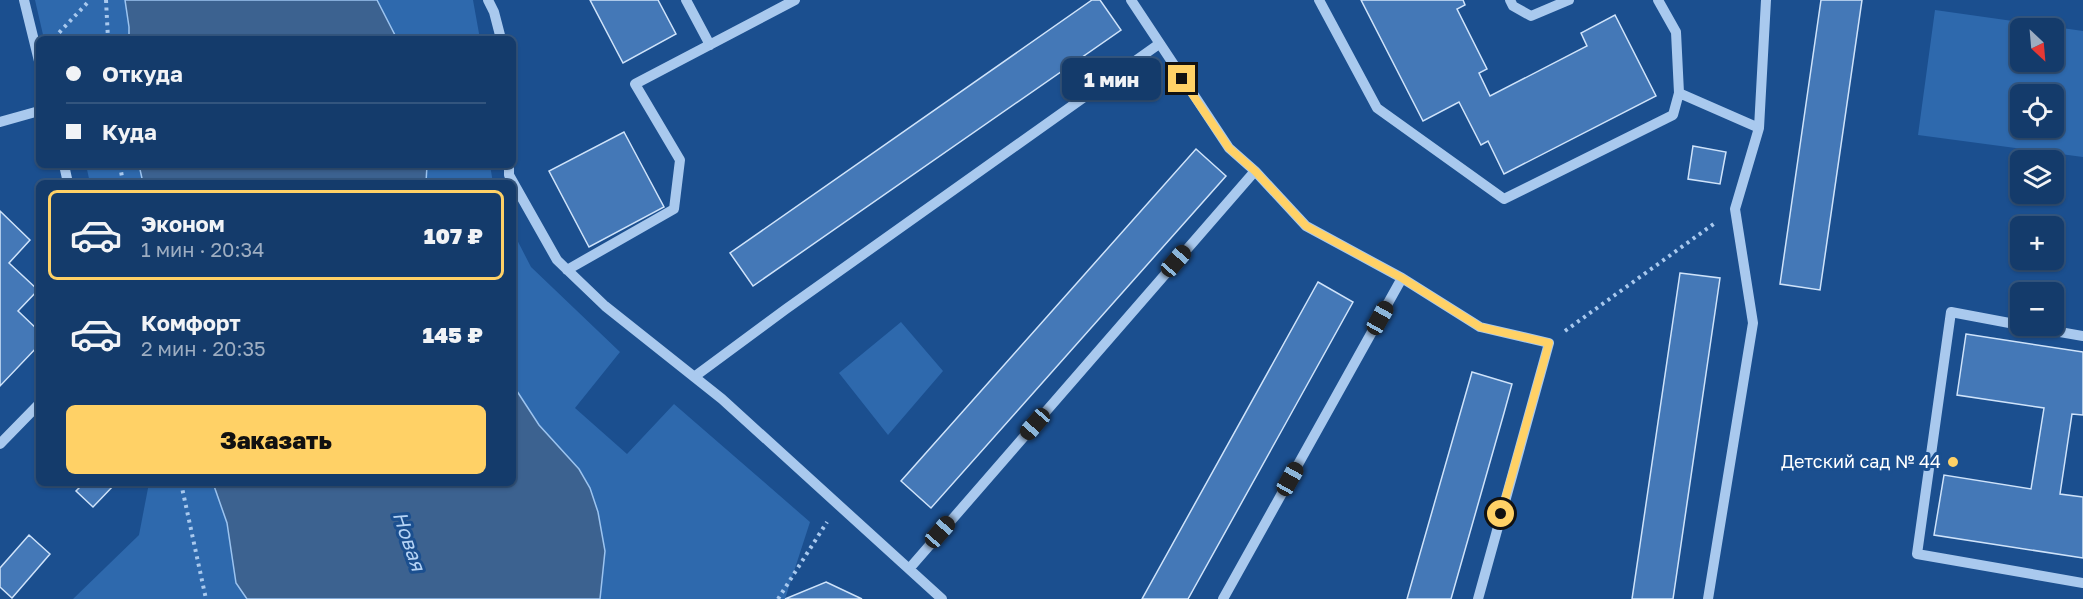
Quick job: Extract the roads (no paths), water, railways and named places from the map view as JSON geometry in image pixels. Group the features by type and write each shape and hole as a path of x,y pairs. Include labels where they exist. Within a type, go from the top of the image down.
{"lane":[{"path":"24,0 36,50"},
{"path":"488,0 494,12 500,36"},
{"path":"686,0 710,45"},
{"path":"567,270 674,209 680,160 635,84 795,0"},
{"path":"1131,0 1229,148 1255,171 1306,226 1402,278 1480,327 1549,343 1478,599"},
{"path":"1319,0 1377,108 1504,199 1673,115 1679,93 1676,32 1658,0"},
{"path":"1510,0 1513,6 1531,16 1569,0"},
{"path":"1708,599 1753,323 1736,209 1759,128 1766,0"},
{"path":"694,377 1159,44"},
{"path":"1679,93 1759,128"},
{"path":"0,122 36,112"},
{"path":"909,569 1255,171"},
{"path":"516,187 557,260 604,306 722,399 837,506 942,599"},
{"path":"1223,599 1402,278"},
{"path":"2010,323 1951,312 1917,554 2083,583"},
{"path":"2064,333 2083,336"},
{"path":"0,444 36,407"}],"water":[{"path":"125,0 377,0 395,36 129,36"},
{"path":"140,168 427,168 426,180 142,180"},
{"name":"Новая","path":"516,390 539,425 579,469 590,488 598,512 605,551 600,599 247,599 236,583 227,523 214,486 516,486"}],"place":[{"name":"Детский сад № 44","path":"1953,462"}]}
